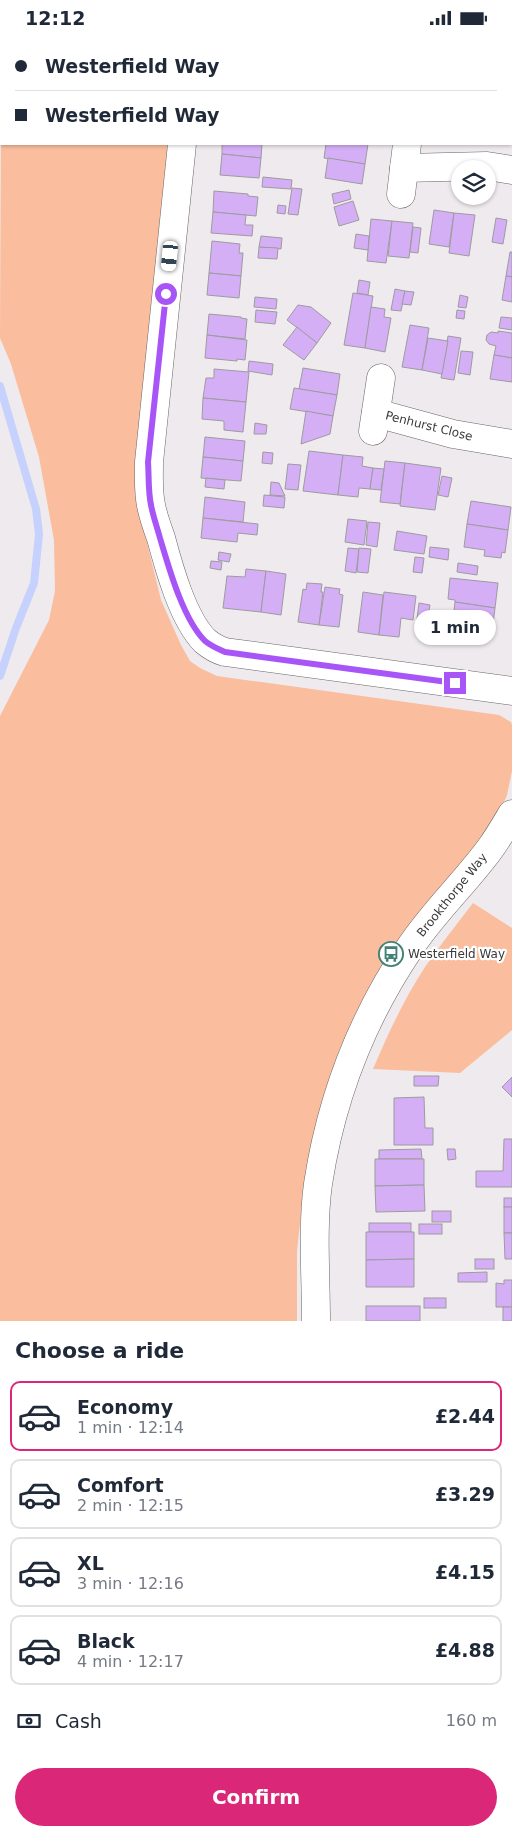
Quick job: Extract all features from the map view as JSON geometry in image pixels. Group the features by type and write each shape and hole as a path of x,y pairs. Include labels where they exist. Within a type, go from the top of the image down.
{"street":[{"path":"182,145 148,462 151,506 169,569 197,631 205,641 216,649 225,652 512,691"},
{"path":"404,168 487,166 512,170"},
{"name":"Penhurst Close","path":"381,378 374,422 512,444"},
{"name":"Brookthorpe Way","path":"316,1321 318,1186 329,1128 344,1074 361,1035 386,987 411,946 432,917 492,846 512,814"}],"shaded area":[{"path":"1,145 172,145 139,510 161,600 190,661 217,676 499,715 511,722 512,725 512,771 507,795 497,819 316,1126 304,1186 297,1251 297,1321 0,1321 0,716 49,620 55,591 54,540 39,457 11,364 0,338"},
{"path":"473,903 512,928 512,1030 460,1073 373,1069 384,1043 417,979"}],"building":[{"path":"222,145 262,145 261,158 222,154"},
{"path":"326,145 368,145 365,164 324,158"},
{"path":"222,154 261,158 259,178 220,175"},
{"path":"328,158 365,164 362,184 325,178"},
{"path":"263,177 292,180 291,189 262,187"},
{"path":"292,188 302,189 298,215 288,214"},
{"path":"349,190 351,199 334,204 332,194"},
{"path":"214,191 248,194 248,196 258,197 256,216 213,212"},
{"path":"353,201 359,220 339,226 334,207"},
{"path":"278,205 286,206 285,214 277,213"},
{"path":"434,210 454,213 449,247 429,244"},
{"path":"213,212 246,215 245,225 253,225 252,236 211,233"},
{"path":"454,213 475,215 469,256 449,253"},
{"path":"496,218 507,220 503,244 492,242"},
{"path":"371,219 392,221 386,263 367,261"},
{"path":"392,221 413,223 409,258 388,256"},
{"path":"413,227 421,228 418,253 410,252"},
{"path":"356,234 369,236 368,250 354,248"},
{"path":"261,236 282,238 281,249 259,247"},
{"path":"212,241 240,244 239,253 243,253 241,276 209,273"},
{"path":"259,247 278,248 277,259 258,258"},
{"path":"510,252 512,252 512,277 506,276"},
{"path":"209,273 241,276 239,298 207,295"},
{"path":"506,276 512,277 512,302 502,300"},
{"path":"359,280 370,282 368,295 357,293"},
{"path":"395,289 405,291 401,311 391,310"},
{"path":"405,291 414,292 411,305 402,304"},
{"path":"353,293 373,296 365,348 344,345"},
{"path":"460,295 468,297 466,308 458,307"},
{"path":"255,297 277,299 276,309 254,307"},
{"path":"298,305 311,307 331,323 317,343 287,320"},
{"path":"371,307 385,309 384,317 391,318 385,352 365,348"},
{"path":"256,310 277,312 275,324 255,322"},
{"path":"457,310 465,311 464,319 456,318"},
{"path":"209,314 247,319 245,339 207,335"},
{"path":"501,317 512,318 512,330 499,328"},
{"path":"410,325 429,328 422,370 402,367"},
{"path":"297,327 317,343 304,360 283,345"},
{"path":"498,331 512,333 512,358 494,355 496,346 489,344 486,340 487,335 491,332 498,333"},
{"path":"207,335 247,340 245,360 205,358"},
{"path":"448,336 461,338 454,380 441,378"},
{"path":"428,338 448,341 442,374 422,370"},
{"path":"461,351 473,352 470,375 458,373"},
{"path":"494,355 512,358 512,382 490,379"},
{"path":"249,361 273,364 272,375 248,371"},
{"path":"303,368 340,374 337,395 299,389"},
{"path":"214,369 249,372 246,402 203,398 206,378 214,378"},
{"path":"294,388 337,395 333,416 290,409"},
{"path":"203,398 246,402 243,432 224,430 224,421 202,419"},
{"path":"306,411 333,416 330,434 301,444"},
{"path":"255,423 267,425 266,434 254,434"},
{"path":"205,437 245,441 243,461 203,457"},
{"path":"309,451 343,455 338,495 303,491"},
{"path":"263,452 273,453 272,464 262,463"},
{"path":"343,455 363,457 362,466 373,468 370,489 359,488 358,497 338,495"},
{"path":"203,457 243,461 241,481 201,478"},
{"path":"385,461 405,463 400,504 380,502"},
{"path":"405,463 441,468 435,510 400,506"},
{"path":"288,464 301,465 298,490 285,489"},
{"path":"373,468 384,469 381,490 370,489"},
{"path":"442,476 452,478 448,497 438,495"},
{"path":"206,478 225,480 224,489 205,487"},
{"path":"271,482 279,483 285,496 270,495"},
{"path":"264,495 285,497 284,508 263,506"},
{"path":"205,497 245,502 243,522 203,518"},
{"path":"471,501 511,507 508,530 467,524"},
{"path":"203,518 258,524 257,535 238,533 237,542 201,538"},
{"path":"348,519 367,521 364,545 345,542"},
{"path":"368,522 380,523 377,547 366,545"},
{"path":"467,524 508,530 505,553 502,552 501,558 484,556 485,550 464,547"},
{"path":"397,531 427,536 424,554 394,550"},
{"path":"430,547 449,549 448,560 429,557"},
{"path":"348,548 359,549 356,573 345,571"},
{"path":"359,548 371,549 368,573 357,572"},
{"path":"219,552 231,554 229,562 218,560"},
{"path":"415,557 424,558 422,573 413,572"},
{"path":"211,561 222,562 221,570 210,568"},
{"path":"458,563 478,566 477,575 457,572"},
{"path":"246,569 266,571 261,612 223,608 227,576 245,577"},
{"path":"266,571 286,574 281,615 261,612"},
{"path":"450,578 498,583 495,608 455,602 455,600 448,599"},
{"path":"307,583 322,584 321,592 323,592 319,625 298,622 303,589 306,590"},
{"path":"325,587 340,589 339,594 343,595 339,627 319,625"},
{"path":"363,592 383,595 379,635 358,632"},
{"path":"384,592 416,596 413,620 401,618 399,637 379,635"},
{"path":"455,602 495,608 492,632 488,631 486,639 470,637 471,629 465,628 464,638 451,636"},
{"path":"419,603 430,605 426,627 416,626"},
{"path":"414,1076 439,1076 438,1086 414,1086"},
{"path":"512,1077 512,1097 502,1087"},
{"path":"424,1097 425,1128 433,1128 433,1145 394,1145 394,1098"},
{"path":"504,1139 512,1139 512,1187 476,1187 476,1171 503,1171"},
{"path":"421,1149 422,1159 379,1159 379,1150"},
{"path":"447,1149 455,1149 456,1159 448,1160"},
{"path":"375,1159 424,1159 424,1185 375,1186"},
{"path":"424,1185 425,1211 376,1212 375,1186"},
{"path":"504,1198 512,1198 512,1207 504,1207"},
{"path":"504,1207 512,1207 512,1233 504,1233"},
{"path":"432,1211 451,1211 451,1222 432,1222"},
{"path":"369,1223 411,1223 411,1232 369,1232"},
{"path":"419,1224 442,1224 442,1234 419,1234"},
{"path":"366,1232 414,1232 414,1259 366,1260"},
{"path":"504,1233 512,1233 512,1259 505,1259"},
{"path":"414,1259 414,1287 366,1287 366,1260"},
{"path":"475,1259 494,1259 494,1269 475,1269"},
{"path":"487,1272 487,1282 458,1282 458,1273"},
{"path":"504,1280 512,1280 512,1307 496,1307 496,1283 504,1284"},
{"path":"424,1298 446,1298 446,1308 424,1308"},
{"path":"366,1306 420,1306 420,1321 366,1321"},
{"path":"503,1307 512,1307 512,1321 503,1321"}],"waterway":[{"path":"0,386 36,509 39,534 34,583 0,676"}],"place":[{"name":"Westerfield Way","path":"391,954"}],"route":[{"path":"166,294 148,462 149,488 151,506 169,569 197,631 205,641 216,649 225,652 455,683"}]}
